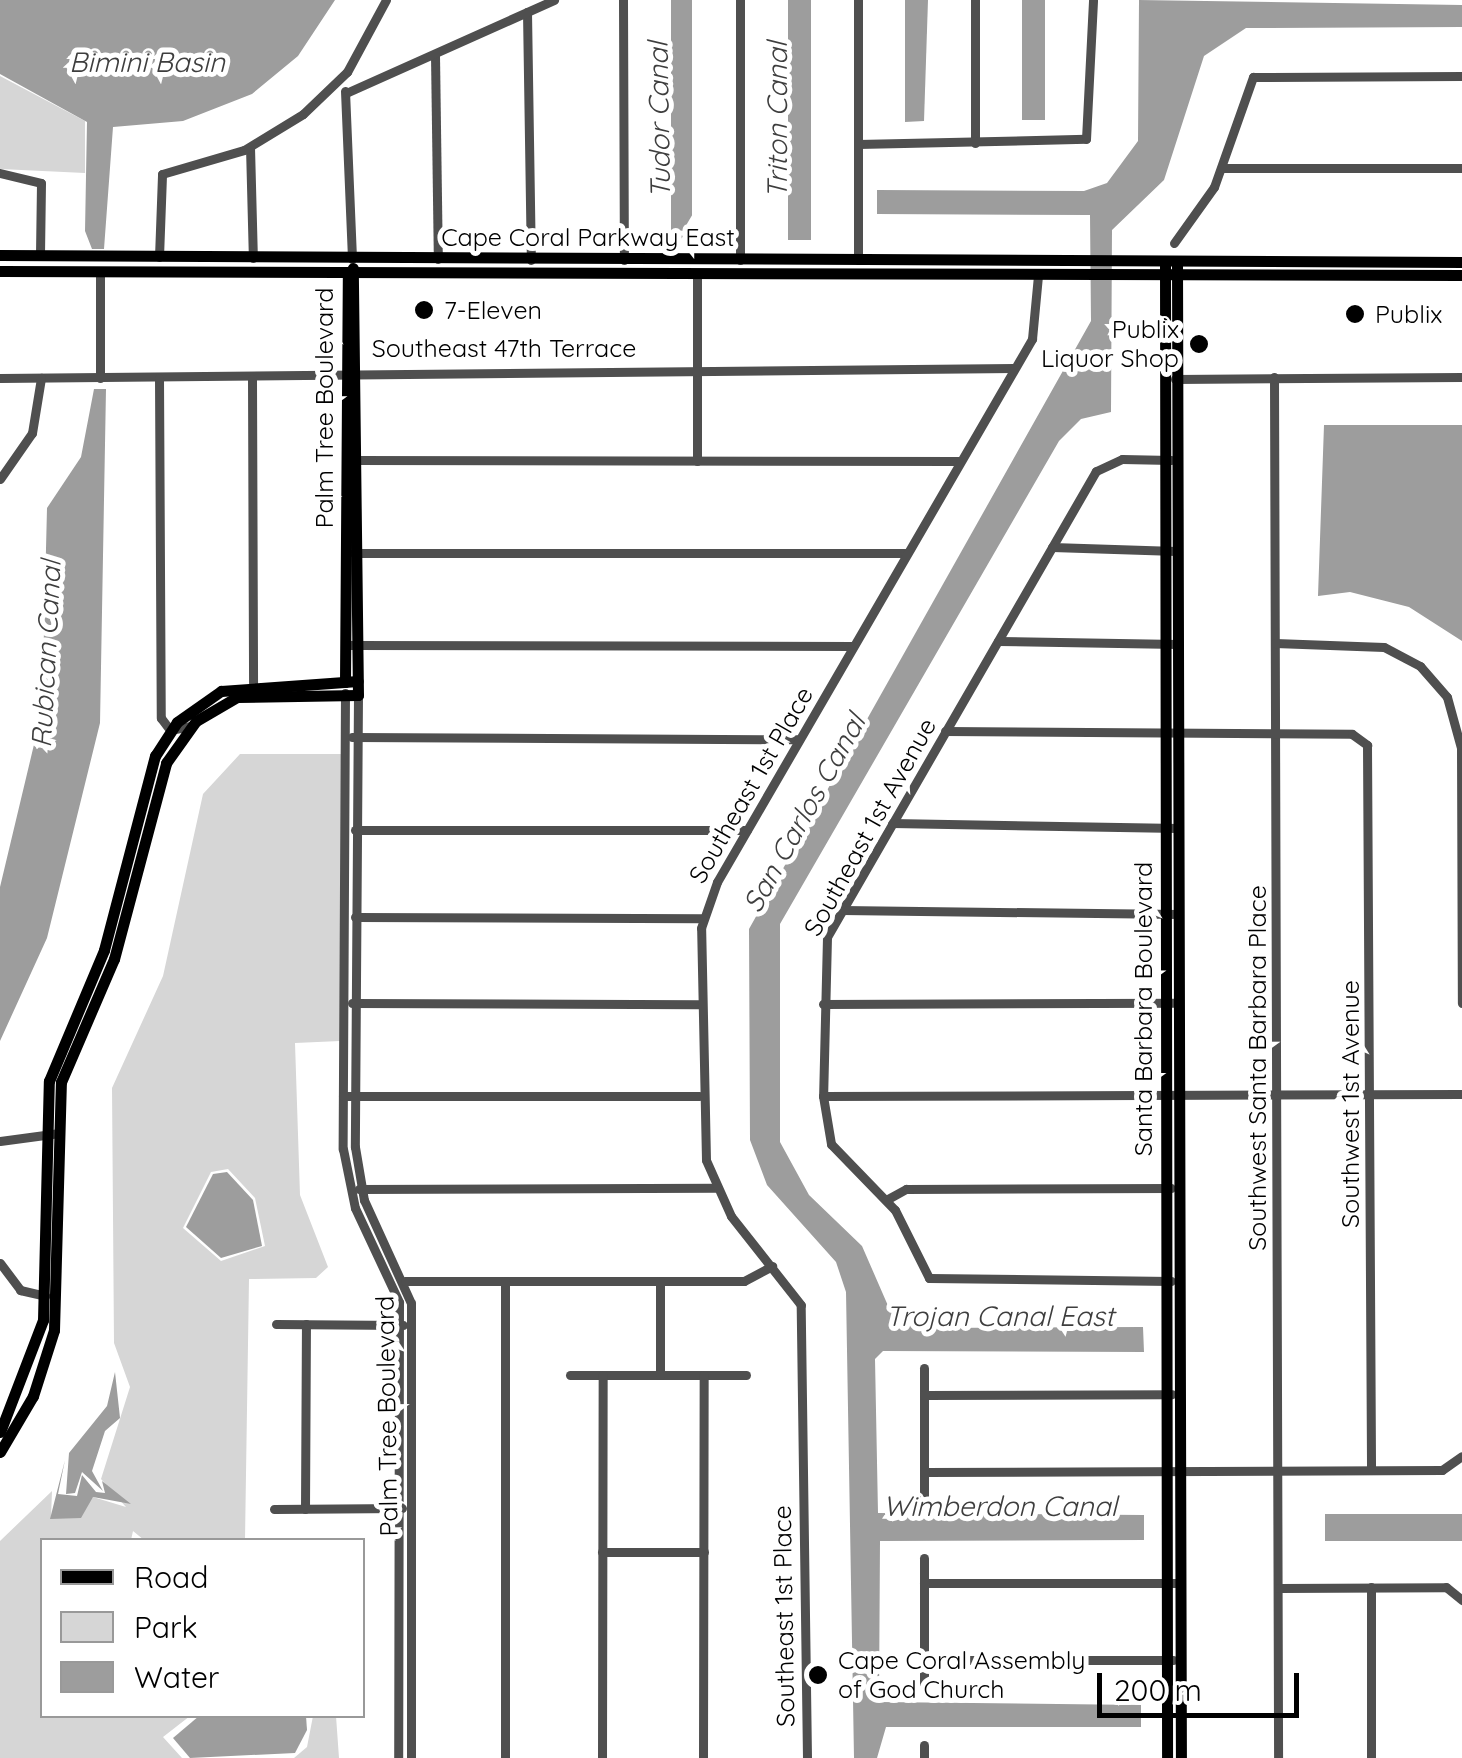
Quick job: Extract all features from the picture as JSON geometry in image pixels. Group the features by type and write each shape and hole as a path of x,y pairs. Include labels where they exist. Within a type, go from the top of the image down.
{"main road":[{"name":"Cape Coral Parkway East","path":"0,255 438,260 1111,260 1171,268"},
{"path":"71,272 149,266 159,257"},
{"name":"Palm Tree Boulevard","path":"352,258 345,380 352,460"},
{"path":"581,276 658,260"},
{"path":"661,276 740,260"},
{"path":"784,276 858,260"},
{"path":"860,276 925,260"},
{"path":"1318,275 1402,262"},
{"path":"1110,277 1171,268 1402,262 1462,269"},
{"path":"1171,268 1318,275 1443,274 1462,269"},
{"name":"Santa Barbara Boulevard","path":"1169,379 1164,292 1171,268"},
{"name":"Santa Barbara Boulevard","path":"1171,268 1173,1583 1181,1758"},
{"name":"Cape Coral Parkway East","path":"0,271 1110,277"},
{"name":"Palm Tree Boulevard","path":"351,274 356,368 351,688"},
{"path":"1110,277 1157,280 1164,292"},
{"path":"129,878 163,770 191,726 253,688"},
{"path":"0,1452 38,1384 52,1297 52,1133 63,1075 111,946 170,730 206,698 253,688 351,688"},
{"path":"0,1432 32,1367 52,1297"},
{"name":"Santa Barbara Boulevard","path":"1167,1758 1174,1660"}],"street":[{"path":"159,257 165,172 250,147 339,80 386,0"},
{"path":"346,93 554,0"},
{"path":"623,0 624,260"},
{"path":"740,0 740,260"},
{"path":"858,0 858,260"},
{"path":"974,143 975,0"},
{"path":"858,144 1086,139 1092,0"},
{"path":"528,12 531,260"},
{"path":"435,55 438,260"},
{"path":"1174,243 1223,168 1245,83 1462,76"},
{"path":"339,80 346,93 352,258"},
{"path":"250,147 253,258"},
{"path":"1223,168 1462,168"},
{"path":"0,173 38,177 40,256"},
{"path":"100,273 100,378"},
{"name":"Southeast 1st Place","path":"806,1758 801,1304 716,1188 699,1096 702,918 747,830 1036,328 1038,274"},
{"path":"698,276 698,461"},
{"name":"Southeast 47th Terrace","path":"0,378 345,380 356,368 1014,368"},
{"name":"Southwest Santa Barbara Place","path":"1274,377 1278,1758"},
{"path":"1169,379 1462,377"},
{"path":"0,479 32,433 41,378"},
{"path":"159,378 161,718 170,730 191,726"},
{"path":"252,379 253,688"},
{"path":"352,460 960,461"},
{"name":"Southeast 1st Avenue","path":"1169,460 1107,461 1052,547 842,910 824,946 823,1096 835,1151 886,1200 929,1278 1173,1281"},
{"path":"1052,547 1170,551"},
{"path":"352,553 907,554"},
{"path":"998,640 1170,644"},
{"path":"1275,643 1368,643 1426,671 1460,739 1462,1003"},
{"path":"352,645 854,646"},
{"name":"Palm Tree Boulevard","path":"351,688 345,737 343,1096 350,1192 393,1278 399,1324 398,1758"},
{"name":"Palm Tree Boulevard","path":"351,688 358,737 356,1096 361,1188 408,1282 411,1325 411,1758"},
{"path":"945,731 1275,735"},
{"name":"Southwest 1st Avenue","path":"1275,735 1363,739 1370,1094 1371,1470"},
{"path":"345,737 800,739"},
{"path":"892,824 1171,828"},
{"path":"345,830 747,830"},
{"path":"842,910 1172,914"},
{"path":"344,917 702,918"},
{"path":"344,1003 700,1004"},
{"path":"823,1004 1172,1003"},
{"path":"823,1096 1462,1094"},
{"path":"343,1096 699,1096"},
{"path":"0,1141 52,1133"},
{"path":"350,1192 361,1188 716,1188"},
{"path":"886,1200 906,1188 1173,1188"},
{"path":"0,1263 20,1290 52,1297"},
{"path":"393,1278 408,1282 753,1280 772,1266"},
{"path":"505,1281 505,1758"},
{"path":"660,1281 660,1375"},
{"path":"276,1324 411,1325"},
{"path":"306,1324 306,1508"},
{"path":"924,1368 924,1497"},
{"path":"570,1375 746,1375"},
{"path":"602,1758 603,1375"},
{"path":"704,1375 704,1758"},
{"path":"924,1396 1173,1394"},
{"path":"924,1472 1371,1470 1459,1460"},
{"path":"274,1509 411,1508"},
{"path":"602,1552 704,1552"},
{"path":"924,1558 924,1685"},
{"path":"924,1583 1173,1583"},
{"path":"1371,1587 1371,1758"},
{"path":"1278,1588 1371,1587 1461,1596"},
{"path":"924,1660 1174,1660"},
{"path":"924,1745 924,1758"}],"green space":[{"path":"0,76 85,121 85,173 0,169"},
{"path":"240,754 341,754 340,1041 295,1043 300,1195 328,1267 316,1278 249,1279 245,1538 142,1538 133,1531 131,1538 40,1538 40,1718 187,1718 163,1737 182,1758 0,1758 0,1541 52,1491 51,1518 93,1497 126,1507 101,1479 130,1387 114,1343 112,1088 163,976 203,794","holes":["228,1169 255,1198 265,1246 221,1261 183,1228 211,1172"]},
{"path":"313,1718 336,1718 339,1758 294,1758 307,1747"}],"water":[{"name":"Bimini Basin","path":"0,0 335,0 298,56 252,94 183,121 113,127 104,249 92,249 85,231 87,122 0,74"},
{"path":"671,0 692,0 692,240 671,240"},
{"path":"788,0 811,0 811,240 788,240"},
{"path":"905,0 928,0 924,121 905,122"},
{"path":"1022,0 1045,0 1045,120 1022,120"},
{"path":"1139,0 1462,5 1462,27 1246,28 1204,56 1164,180 1112,230 1111,412 1081,419 1059,441 780,924 780,1142 809,1195 862,1246 889,1308 939,1328 1143,1327 1144,1352 883,1351 875,1359 878,1513 1144,1515 1144,1540 880,1541 879,1702 1141,1705 1141,1727 886,1727 877,1758 854,1758 846,1292 836,1262 767,1185 750,1140 749,929 1091,321 1090,215 877,214 877,190 1084,191 1107,183 1138,141"},
{"name":"Rubican Canal","path":"94,389 106,389 100,723 47,938 0,1041 0,887 42,711 47,508 81,457"},
{"path":"1324,425 1462,425 1462,641 1409,607 1350,592 1318,596"},
{"path":"227,1172 253,1200 262,1246 221,1258 186,1227 213,1174"},
{"path":"115,1372 120,1418 105,1431 92,1471 103,1491 82,1472 75,1493 66,1494 69,1453 107,1406"},
{"path":"65,1460 58,1494 77,1496 82,1475 96,1492 105,1493 102,1481 131,1504 93,1497 81,1518 50,1519"},
{"path":"1325,1514 1462,1514 1462,1541 1325,1541"},
{"path":"197,1718 306,1718 307,1730 295,1753 190,1758 173,1738"}],"place":[{"name":"7-Eleven","path":"424,310"},
{"name":"Publix","path":"1355,314"},
{"name":"Publix Liquor Shop","path":"1199,344"},
{"name":"Cape Coral Assembly of God Church","path":"818,1675"}],"water label":[{"name":"Tudor Canal","path":"659,120"},
{"name":"Triton Canal","path":"777,120"},
{"name":"San Carlos Canal","path":"804,813"},
{"name":"Trojan Canal East","path":"1000,1316"},
{"name":"Wimberdon Canal","path":"1000,1506"}]}
